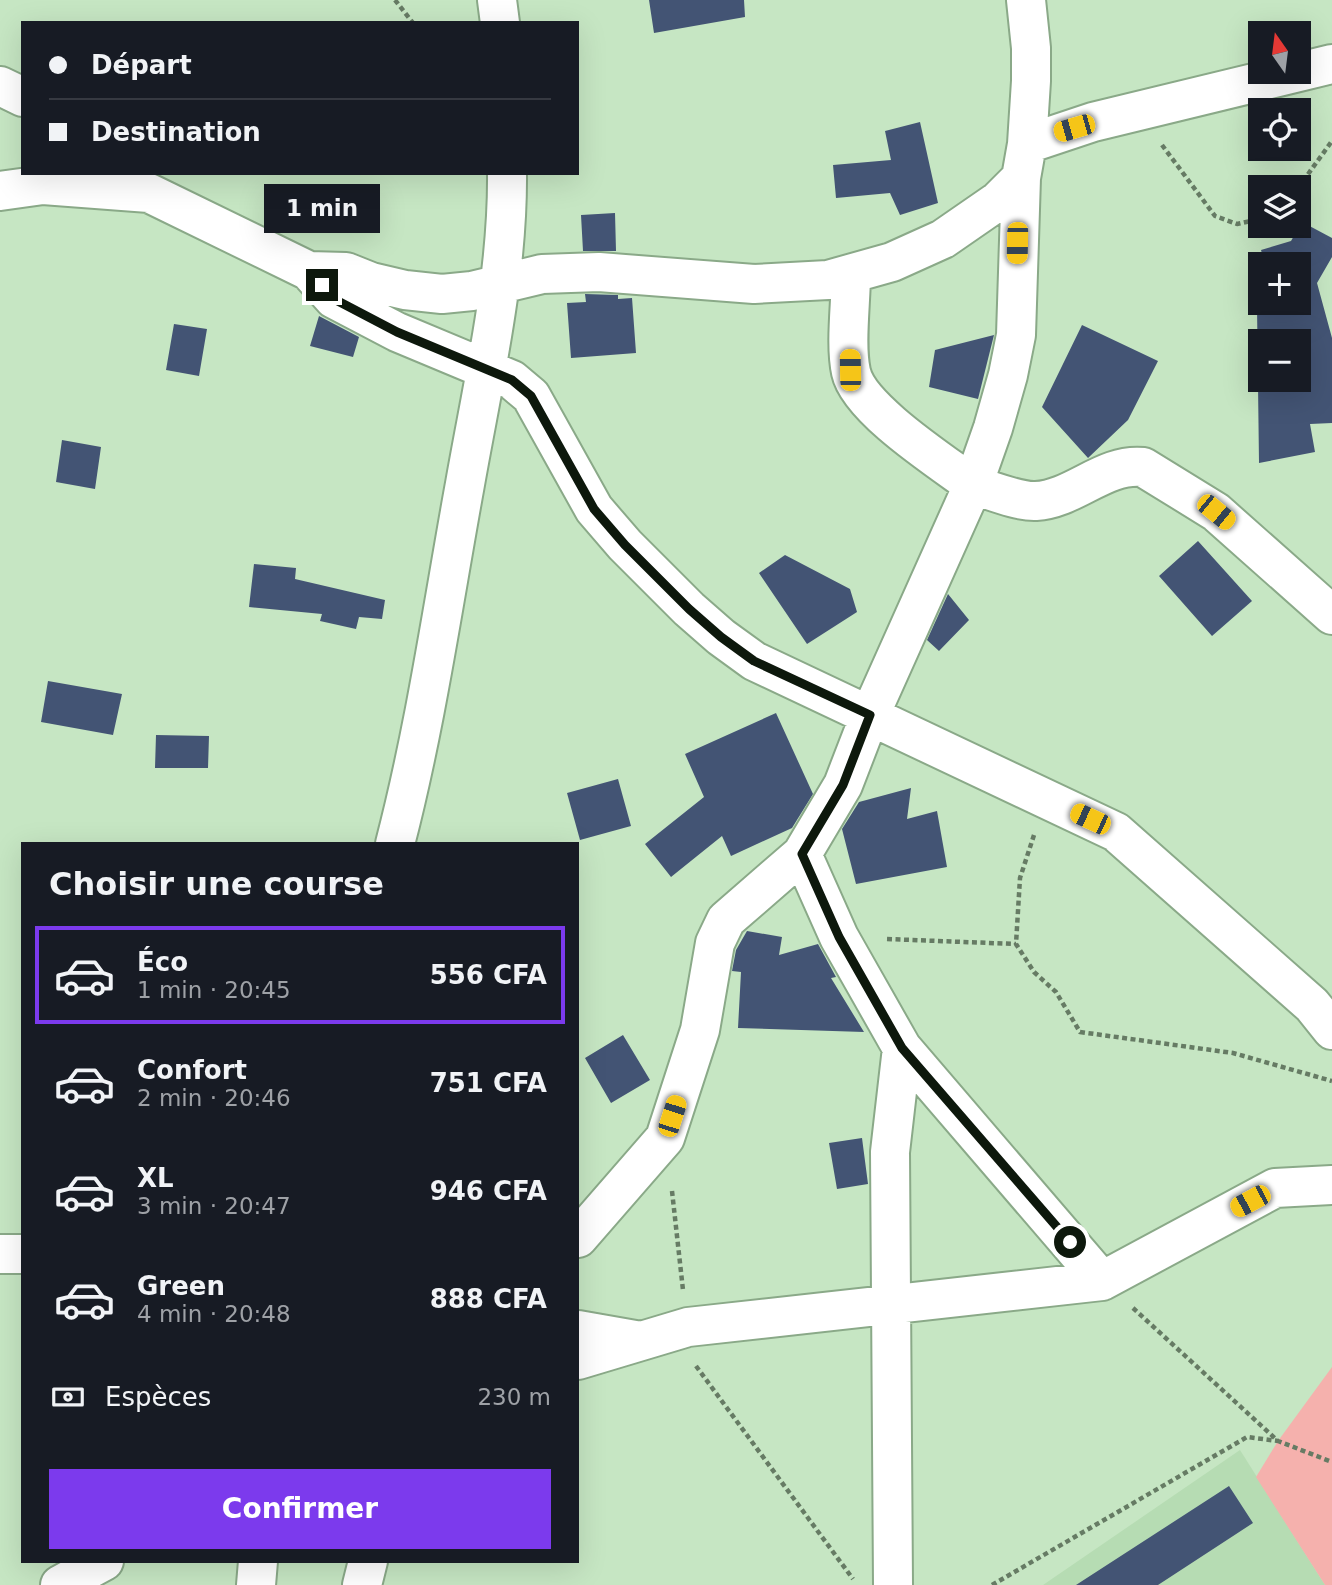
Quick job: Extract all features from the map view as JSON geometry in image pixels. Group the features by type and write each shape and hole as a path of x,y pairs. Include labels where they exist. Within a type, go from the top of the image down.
{"street":[{"path":"497,0 500,21"},
{"path":"579,1237 665,1138 700,1030 715,943 726,920 802,854 843,785 870,715 973,485 993,428 1016,335 1031,48 1026,0"},
{"path":"309,271 346,272 371,282 405,290 442,294 472,291 542,274 599,272 754,284 828,281 892,262 943,239 998,201 1024,161 1055,133 1332,64"},
{"path":"0,86 21,96"},
{"path":"396,842 430,685 486,370 506,220 507,175"},
{"path":"0,191 43,185 136,183 309,271 334,299 397,332 512,380 531,396 594,509 625,545 721,637 754,661 1116,832 1312,1005 1332,1030"},
{"path":"851,274 850,370 855,386 862,396 909,438 973,485 1032,501 1057,495 1117,469 1143,467 1216,512 1332,615"},
{"path":"802,854 839,937 902,1048 1102,1281"},
{"path":"893,1585 890,1152 902,1048"},
{"path":"579,1360 688,1327 1102,1281 1275,1188 1332,1185"},
{"path":"0,1254 21,1254"},
{"path":"579,1330 640,1341"},
{"path":"60,1585 100,1563"},
{"path":"256,1585 258,1563"},
{"path":"362,1585 368,1563"}],"path":[{"path":"395,0 411,21"},
{"path":"1124,114 1152,131 1215,216 1237,225 1248,222"},
{"path":"1307,175 1332,141"},
{"path":"1061,805 1037,829 1022,867 1016,944 1034,971 1056,992 1080,1032 1233,1053 1332,1081"},
{"path":"839,937 1016,944"},
{"path":"665,1138 688,1327 681,1344 857,1585"},
{"path":"1102,1281 1278,1441"},
{"path":"992,1585 1247,1437 1278,1441 1332,1462"}],"shaded area":[{"path":"1332,1367 1332,1585 1325,1585 1256,1477 1278,1441"},
{"path":"1240,1450 1325,1585 1043,1585"}],"building":[{"path":"649,0 744,0 745,17 654,33"},
{"path":"920,122 938,203 900,215 890,193 836,198 833,165 891,160 885,131"},
{"path":"615,213 616,251 583,251 581,215"},
{"path":"1311,227 1332,238 1332,257 1317,283 1332,338 1332,423 1310,424 1315,452 1259,463 1258,392 1311,392 1311,329 1257,329 1257,315 1311,315 1311,252 1261,250 1291,241 1293,238 1311,238"},
{"path":"585,294 618,295 618,299 632,298 636,353 571,358 567,303 586,302"},
{"path":"319,316 359,337 353,357 310,346"},
{"path":"174,324 207,329 199,376 166,370"},
{"path":"1082,325 1158,361 1128,420 1088,458 1042,407"},
{"path":"994,335 978,399 929,387 935,350"},
{"path":"62,440 101,447 95,489 56,482"},
{"path":"1198,541 1252,601 1212,636 1159,576"},
{"path":"785,555 850,589 857,612 807,644 759,573"},
{"path":"254,564 296,568 295,579 385,600 382,619 359,617 356,629 320,621 322,614 249,607"},
{"path":"948,594 969,620 939,651 927,640"},
{"path":"48,681 122,694 113,735 41,722"},
{"path":"776,713 813,794 792,828 731,856 722,836 671,877 645,844 704,797 685,754"},
{"path":"156,735 209,736 208,768 155,768"},
{"path":"618,779 631,826 580,840 567,793"},
{"path":"911,788 907,819 937,811 947,867 856,884 842,829 859,802"},
{"path":"747,931 782,937 779,955 818,944 836,977 831,978 864,1032 738,1028 741,972 732,971 736,950"},
{"path":"623,1035 650,1080 611,1103 585,1058"},
{"path":"862,1138 868,1184 837,1189 829,1143"},
{"path":"1229,1486 1253,1523 1158,1585 1076,1585"}],"route":[{"path":"322,285 334,299 397,332 512,380 531,396 594,509 625,545 689,609 754,661 870,715 843,785 802,854 861,980 902,1048 1070,1242"}]}
